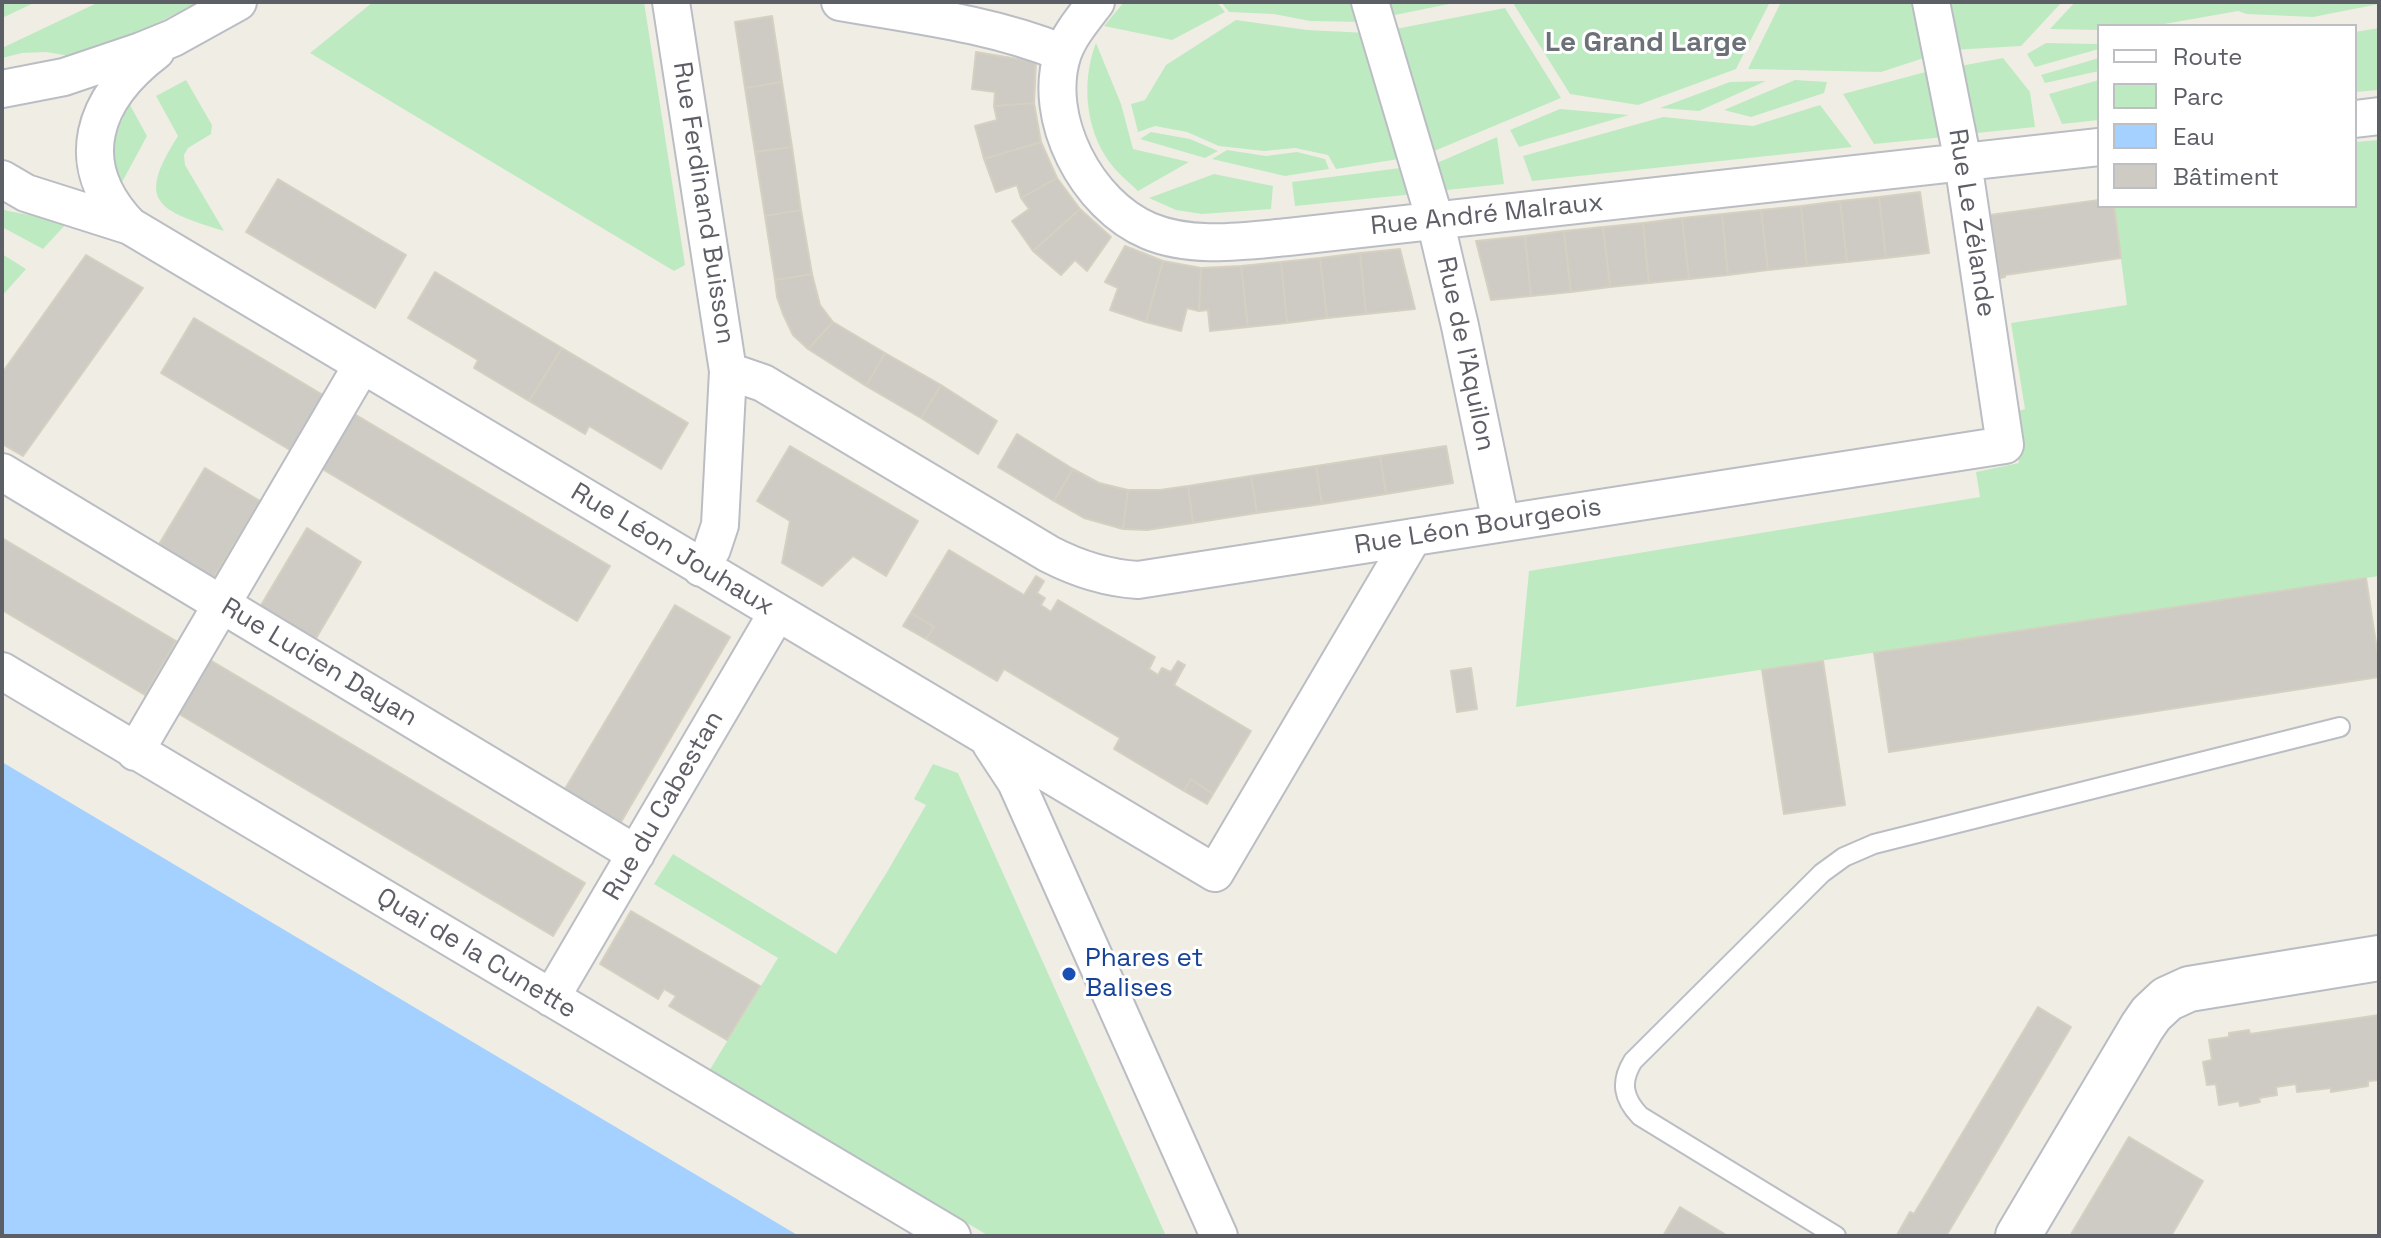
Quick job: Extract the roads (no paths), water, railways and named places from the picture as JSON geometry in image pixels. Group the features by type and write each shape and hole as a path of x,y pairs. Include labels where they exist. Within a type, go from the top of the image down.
{"street":[{"path":"2,89 75,73 173,38 238,2"},
{"path":"840,2 948,20 1006,34 1063,53"},
{"name":"Rue André Malraux","path":"1096,2 1063,53 1058,92 1066,138 1077,162 1104,198 1131,221 1149,231 1190,240 1242,242 2097,147"},
{"name":"Rue de l'Aquilon","path":"1370,2 1435,220 1501,523"},
{"name":"Rue Le Zélande","path":"1931,2 1963,162 2005,445"},
{"name":"Rue Ferdinand Buisson","path":"682,3 728,371 763,383 966,505"},
{"name":"Rue Léon Jouhaux","path":"130,226 111,201 100,179 96,156 97,126 120,84 173,38"},
{"path":"2357,119 2379,116"},
{"name":"Rue Léon Jouhaux","path":"2,179 26,193 130,226 1215,873 1413,537"},
{"path":"135,752 362,365"},
{"path":"701,568 720,525 728,371"},
{"name":"Rue Léon Bourgeois","path":"966,505 1070,565 1111,578 1138,580 2005,445"},
{"name":"Rue Lucien Dayan","path":"2,472 636,854"},
{"name":"Rue du Cabestan","path":"551,998 777,613"},
{"name":"Quai de la Cunette","path":"2,671 952,1236"},
{"path":"986,738 1016,782 1219,1236"},
{"path":"2018,1236 2142,1027 2167,999 2203,986 2379,958"}],"lane":[{"path":"1836,1236 1640,1116 1626,1099 1624,1089 1624,1079 1633,1061 1822,873 1844,857 1874,844 2340,727"}],"water":[{"path":"2,762 799,1236 2,1236"}],"place":[{"name":"Phares et Balises","path":"1069,974"}],"district":[{"name":"Le Grand Large","path":"1646,43"}]}
